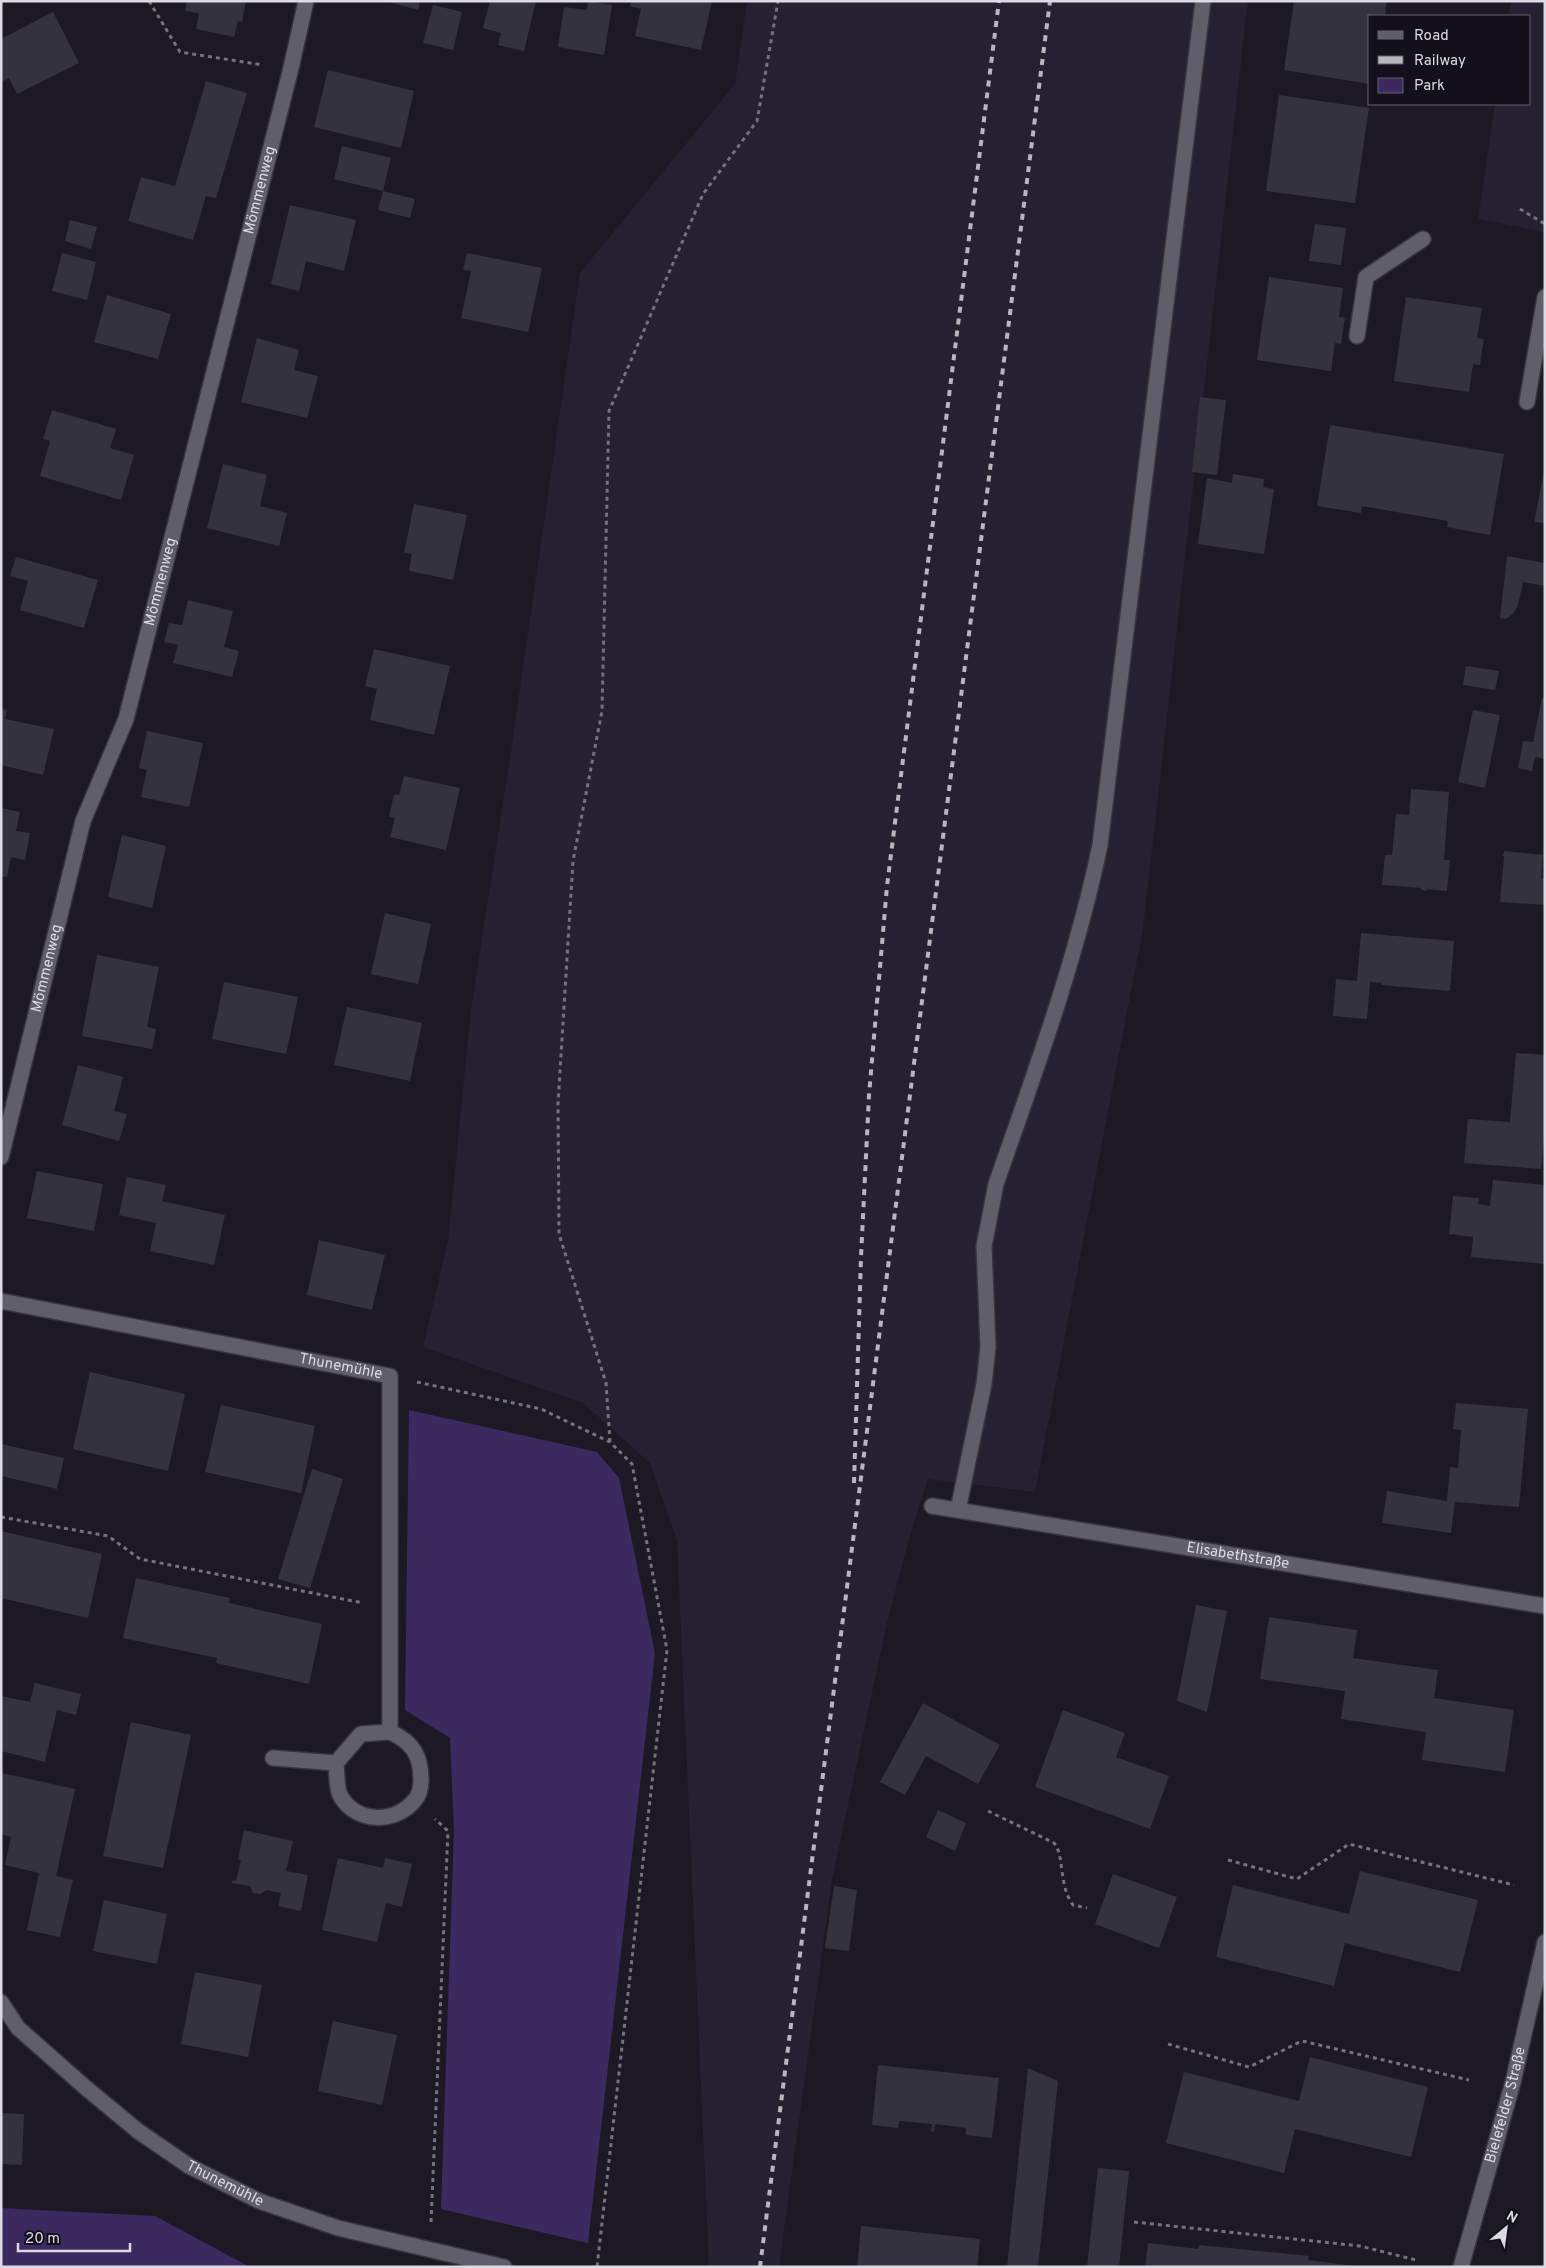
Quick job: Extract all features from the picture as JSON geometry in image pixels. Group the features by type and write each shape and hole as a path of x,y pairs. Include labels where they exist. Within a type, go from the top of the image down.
{"street":[{"name":"Mömmenweg","path":"1,1158 83,821 126,719 291,68 306,1"},
{"path":"958,1510 984,1384 988,1347 984,1246 988,1216 996,1184 1070,966 1091,888 1100,845 1204,1"},
{"path":"1357,336 1366,277 1423,239"},
{"path":"1527,402 1545,297"},
{"name":"Thunemühle","path":"1,1300 390,1376 390,1732"},
{"name":"Elisabethstraße","path":"932,1506 1545,1606"},
{"path":"390,1732 400,1736 416,1752 421,1763 421,1788 414,1801 396,1815 374,1818 357,1813 340,1796 336,1763 361,1734 390,1732"},
{"path":"274,1758 336,1763"},
{"name":"Bielefelder Straße","path":"1462,2267 1513,2082 1545,1942"},
{"name":"Thunemühle","path":"1,2002 18,2028 86,2088 138,2131 189,2166 259,2201 338,2228 504,2267"}],"path":[{"path":"149,1 180,52 291,68"},
{"path":"610,1442 606,1383 559,1234 558,1104 573,861 602,711 609,411 704,194 757,121 778,1"},
{"path":"1520,209 1545,224"},
{"path":"390,1376 541,1409 610,1442 632,1464 667,1650 597,2267"},
{"path":"1,1517 108,1536 140,1559 390,1609"},
{"path":"414,1801 448,1831 429,2250"},
{"path":"988,1811 1054,1844 1059,1849 1064,1888 1068,1898 1073,1905 1087,1908"},
{"path":"1228,1860 1297,1880 1349,1844 1514,1885"},
{"path":"1168,2044 1249,2067 1302,2041 1469,2080"},
{"path":"1134,2222 1360,2246 1416,2260"}],"shaded area":[{"path":"747,1 1248,1 1143,929 1035,1492 928,1479 913,1525 888,1618 832,1880 779,2267 709,2267 677,1540 650,1463 583,1403 423,1347 448,1241 471,1009 510,758 580,273 735,84"},
{"path":"1511,1 1545,1 1545,232 1478,219 1495,105 1531,105 1531,15 1508,15"}],"green space":[{"path":"409,1410 597,1452 619,1478 655,1653 588,2243 441,2209 454,1830 450,1738 405,1710"},
{"path":"1,2208 155,2216 250,2267 1,2267"}],"building":[{"path":"187,1 246,1 242,22 238,21 234,37 196,29 199,13 185,11"},
{"path":"385,1 420,1 418,10"},
{"path":"490,1 536,1 524,51 498,45 501,33 483,28"},
{"path":"588,1 612,5 604,55 558,47 564,7 587,10"},
{"path":"631,1 712,1 701,50 635,36 641,9 630,6"},
{"path":"1294,1 1387,1 1385,15 1368,15 1368,84 1284,70"},
{"path":"433,5 462,12 453,50 423,43"},
{"path":"53,12 79,63 17,94 9,78 1,82 1,39"},
{"path":"328,70 414,91 401,148 314,127"},
{"path":"206,81 247,93 216,198 206,196 193,240 128,221 141,177 175,186"},
{"path":"1279,95 1369,108 1355,203 1266,191"},
{"path":"342,146 391,158 383,191 334,179"},
{"path":"383,191 415,199 410,218 378,210"},
{"path":"290,205 356,220 344,271 306,261 299,291 271,284"},
{"path":"70,220 97,227 91,249 65,241"},
{"path":"1315,224 1346,228 1341,265 1309,261"},
{"path":"62,253 96,262 87,300 52,291"},
{"path":"467,253 542,268 528,332 461,318 471,271 463,270"},
{"path":"1269,277 1343,288 1339,317 1345,318 1341,344 1335,343 1331,371 1257,360"},
{"path":"107,295 171,314 158,359 94,342"},
{"path":"1406,297 1482,308 1477,338 1484,339 1480,365 1473,364 1469,392 1394,381"},
{"path":"257,338 299,350 294,370 318,376 307,418 241,402"},
{"path":"1200,397 1226,400 1217,475 1192,472"},
{"path":"52,410 116,429 110,448 134,455 121,500 40,476 50,441 43,439"},
{"path":"1330,425 1504,454 1490,535 1447,527 1448,521 1362,506 1361,513 1317,506"},
{"path":"223,464 267,475 260,506 287,513 279,546 207,528"},
{"path":"1545,472 1545,523 1534,522"},
{"path":"1233,474 1264,479 1263,487 1274,489 1264,554 1198,544 1207,478 1232,483"},
{"path":"414,504 467,515 453,580 409,571 412,554 404,553"},
{"path":"1507,556 1545,563 1545,586 1523,582 1518,605 1513,614 1506,619 1500,618"},
{"path":"16,557 98,580 84,628 20,610 28,581 10,576"},
{"path":"188,600 233,611 224,647 239,651 232,677 173,663 178,645 164,642 169,623 182,625"},
{"path":"374,649 450,666 434,735 370,720 377,689 365,686"},
{"path":"1466,666 1499,671 1495,690 1463,685"},
{"path":"1542,698 1545,699 1545,759 1535,757 1532,771 1518,768 1523,741 1533,742"},
{"path":"1,709 7,710 5,719 54,729 43,775 1,765"},
{"path":"1473,710 1500,715 1485,788 1458,782"},
{"path":"147,731 203,743 189,807 141,797 147,770 139,768"},
{"path":"404,776 460,788 446,850 390,837 395,818 389,817 394,794 399,795"},
{"path":"1411,789 1449,792 1444,860 1450,860 1447,891 1427,889 1427,891 1421,890 1421,888 1382,885 1385,855 1392,855 1396,814 1409,815"},
{"path":"1,808 20,812 16,831 30,833 25,860 11,857 7,877 1,876"},
{"path":"122,835 166,846 152,908 108,897"},
{"path":"1504,851 1543,855 1541,878 1545,878 1545,905 1500,902 1504,857 1502,854 1504,854"},
{"path":"385,913 431,924 418,984 371,974"},
{"path":"1361,933 1454,941 1450,991 1381,985 1382,983 1370,982 1367,1019 1333,1016 1336,979 1357,981"},
{"path":"97,955 159,967 147,1027 156,1029 152,1049 82,1036"},
{"path":"224,982 298,997 286,1054 212,1039"},
{"path":"347,1007 422,1023 410,1081 334,1065"},
{"path":"1516,1053 1545,1055 1545,1129 1541,1169 1464,1163 1468,1119 1510,1122"},
{"path":"78,1065 123,1077 114,1111 127,1114 119,1141 62,1125"},
{"path":"37,1171 103,1184 94,1231 27,1218"},
{"path":"127,1177 166,1185 162,1201 225,1215 214,1265 150,1251 156,1223 119,1215"},
{"path":"1493,1180 1545,1185 1545,1264 1471,1257 1473,1237 1449,1234 1453,1196 1479,1198 1478,1204 1490,1206"},
{"path":"319,1240 385,1255 372,1310 307,1295"},
{"path":"90,1372 185,1394 168,1471 73,1449"},
{"path":"1456,1403 1528,1409 1519,1507 1455,1502 1451,1533 1382,1523 1387,1491 1447,1501 1450,1467 1458,1468 1461,1430 1453,1429"},
{"path":"221,1405 315,1426 301,1493 205,1472"},
{"path":"1,1444 64,1458 57,1489 1,1476"},
{"path":"312,1469 343,1479 310,1588 278,1579"},
{"path":"1,1531 102,1554 88,1618 1,1598"},
{"path":"136,1578 230,1598 229,1603 322,1624 309,1684 216,1663 217,1658 123,1638"},
{"path":"1196,1605 1227,1611 1207,1712 1177,1701"},
{"path":"1269,1617 1357,1630 1353,1658 1438,1670 1434,1698 1514,1710 1505,1772 1422,1760 1426,1732 1341,1719 1345,1691 1260,1679"},
{"path":"35,1683 81,1694 76,1715 57,1710 45,1762 1,1751 1,1696 30,1702"},
{"path":"923,1703 1000,1745 978,1784 926,1756 905,1795 880,1782"},
{"path":"1063,1710 1125,1733 1116,1757 1169,1776 1150,1829 1035,1787"},
{"path":"131,1722 191,1735 163,1868 103,1856"},
{"path":"2,1773 75,1789 56,1876 73,1880 60,1937 27,1930 39,1873 5,1865 11,1837 1,1834"},
{"path":"938,1810 966,1823 955,1851 926,1837"},
{"path":"244,1830 293,1841 286,1871 308,1875 301,1911 278,1906 281,1893 266,1890 261,1894 253,1893 250,1886 232,1883 233,1880 236,1881 241,1860 238,1859"},
{"path":"338,1858 383,1868 385,1858 412,1864 402,1907 386,1903 377,1942 322,1930"},
{"path":"1360,1871 1478,1900 1460,1972 1345,1943 1334,1986 1216,1957 1233,1885 1349,1914"},
{"path":"1113,1874 1177,1897 1159,1948 1095,1924"},
{"path":"834,1886 857,1890 849,1951 825,1948"},
{"path":"104,1900 167,1914 157,1964 93,1951"},
{"path":"195,1972 262,1985 248,2057 181,2044"},
{"path":"333,2021 397,2035 382,2105 318,2091"},
{"path":"1310,2057 1428,2087 1411,2157 1295,2129 1284,2173 1166,2143 1184,2072 1299,2101"},
{"path":"878,2065 999,2078 992,2138 966,2135 966,2128 935,2124 934,2132 931,2131 932,2124 899,2121 898,2128 872,2125"},
{"path":"1028,2068 1058,2081 1038,2267 1007,2267"},
{"path":"1,2113 24,2114 22,2165 1,2164"},
{"path":"1098,2168 1129,2171 1119,2267 1087,2267"},
{"path":"861,2226 980,2239 977,2267 857,2267"},
{"path":"1148,2243 1198,2249 1199,2245 1309,2256 1308,2260 1362,2267 1145,2267"}],"railway":[{"path":"854,1483 861,1257 869,1095 887,886 999,1"},
{"path":"760,2267 1050,1"}]}
